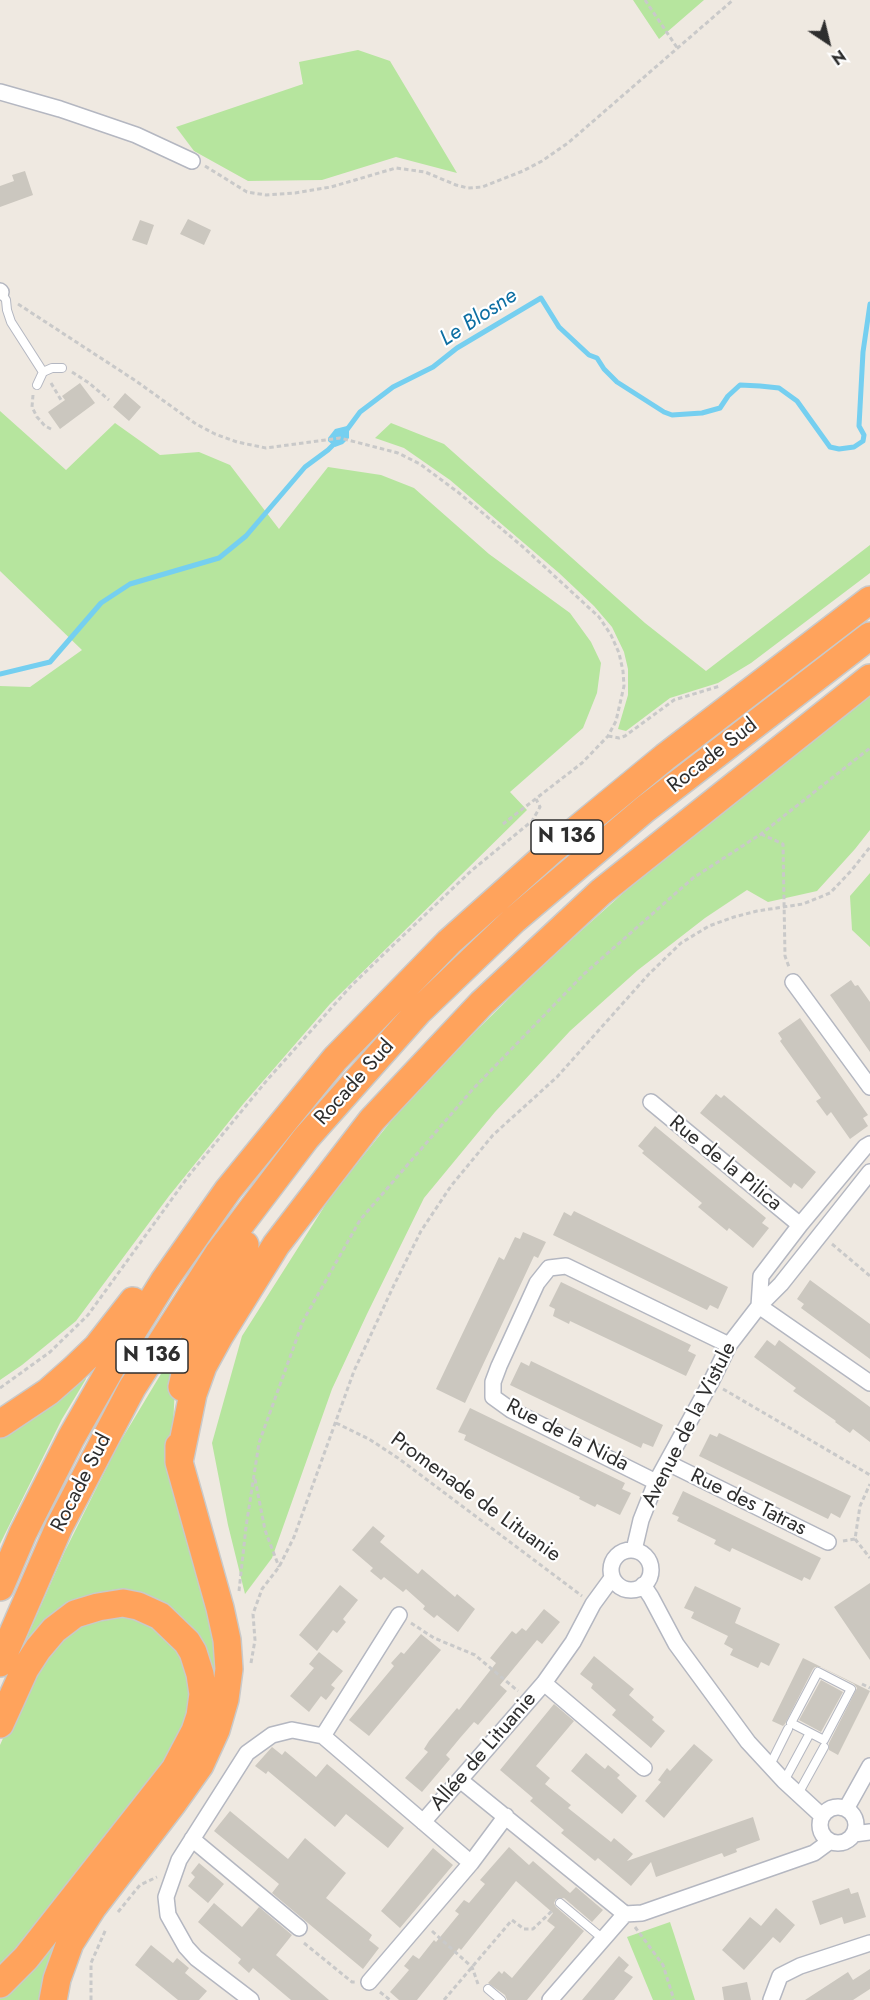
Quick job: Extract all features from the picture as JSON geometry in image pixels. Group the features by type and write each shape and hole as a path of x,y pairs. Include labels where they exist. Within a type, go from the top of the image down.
{"highway":[{"name":"Rocade Sud","path":"0,1587 23,1533 71,1438 123,1347 164,1281 228,1190 301,1099 371,1021 441,950 502,894 623,791 870,600"},
{"name":"Rocade Sud","path":"0,1663 59,1527 132,1388 218,1254 306,1138 418,1012 514,920 645,809 870,636"},
{"path":"179,1462 193,1394 203,1366 220,1335 276,1245 372,1120 482,1003 600,892 870,678"},
{"path":"53,2000 57,1979 70,1943 93,1907 200,1765 216,1730 225,1699 229,1669 227,1640 179,1462 179,1411 183,1379 191,1348 215,1296 232,1264 298,1169 306,1138"},
{"path":"0,1424 48,1392 97,1347 136,1298 164,1281"},
{"path":"0,1724 25,1669 38,1649 54,1630 75,1614 98,1607 123,1603 138,1606 160,1616 187,1642 200,1674 203,1694 201,1716 174,1769 26,1958 0,1984"}],"street":[{"path":"0,92 60,109 136,135 192,162"},
{"path":"793,982 870,1087"},
{"name":"Rue de la Pilica","path":"651,1102 800,1225"},
{"path":"870,1144 865,1147 760,1276 759,1306 870,1383"},
{"name":"Avenue de la Vistule","path":"634,1550 641,1520 656,1482 729,1345 870,1172"},
{"name":"Rue de la Nida","path":"656,1482 511,1410 493,1397 493,1382 499,1366 537,1283 549,1268 566,1266 729,1345"},
{"name":"Rue des Tatras","path":"668,1463 828,1542"},
{"path":"634,1550 643,1553 650,1563 650,1575 644,1586 638,1589 626,1589 620,1587 612,1578 611,1564 614,1558 624,1551 634,1550"},
{"name":"Allée de Lituanie","path":"251,2000 196,1958 176,1933 168,1916 166,1897 179,1860 247,1753 272,1735 292,1730 323,1736 423,1822 544,1683 573,1642 593,1604 612,1578"},
{"path":"644,1586 676,1644 748,1742 784,1781 822,1816"},
{"path":"323,1736 399,1616"},
{"path":"544,1683 644,1768"},
{"path":"846,1809 870,1766"},
{"path":"460,1780 625,1914 642,1913 814,1853 829,1842"},
{"path":"841,1807 846,1809 854,1817 856,1828 854,1834 851,1839 841,1844 829,1842 819,1828 822,1816 830,1809 841,1807"},
{"path":"369,1982 471,1863 506,1816"},
{"path":"423,1822 471,1863"},
{"path":"854,1834 870,1832"},
{"path":"192,1839 299,1928"},
{"path":"550,2000 625,1914"},
{"path":"771,2000 780,1976 800,1965 870,1942"}],"lane":[{"path":"2,295 11,321 43,372"},
{"path":"37,385 43,372 52,368 62,368"},
{"path":"818,1672 851,1689 824,1740 810,1733 791,1723 818,1672"},
{"path":"770,1765 788,1729"},
{"path":"784,1781 810,1733"},
{"path":"798,1794 824,1747"},
{"path":"560,1903 602,1938"},
{"path":"488,1989 501,2000"}],"path":[{"path":"645,0 678,49"},
{"path":"192,162 207,167 247,192 266,195 331,187 396,168 425,172 468,188 482,187 523,171 542,161 568,142 733,0"},
{"path":"2,295 136,381 196,424 215,434 237,442 266,448 340,438 398,453 435,474 569,587 599,617 619,653 624,686 616,721 608,736 582,763 503,824"},
{"path":"62,368 79,375 109,400"},
{"path":"43,372 61,399"},
{"path":"37,385 31,399 32,407 45,426 52,430"},
{"path":"608,736 619,738 625,736 674,700 720,686"},
{"path":"220,1608 238,1594 259,1443 303,1321 360,1220 472,1090 584,974 693,878 761,834 870,748"},
{"path":"0,1388 50,1352 88,1315 190,1174 268,1079 376,961 471,871 532,821 540,807 536,799"},
{"path":"761,834 783,844 785,956 793,982"},
{"path":"251,1663 255,1640 253,1614 262,1588 279,1567 294,1538 354,1371 421,1231 451,1186 493,1135 557,1077 649,974 681,943 709,926 735,916 803,904 830,894 852,871 870,847"},
{"path":"820,1234 870,1276"},
{"path":"711,1382 870,1475"},
{"name":"Promenade de Lituanie","path":"336,1423 369,1439 398,1458 593,1604"},
{"path":"254,1475 265,1530 279,1567"},
{"path":"870,1484 860,1506 855,1539 870,1558"},
{"path":"828,1542 855,1539"},
{"path":"399,1616 434,1638 475,1654 528,1700"},
{"path":"114,1918 140,1885 153,1877 173,1876"},
{"path":"444,2000 512,1920 524,1929 533,1929 560,1903"},
{"path":"625,1914 663,1965 674,2000"},
{"path":"421,1922 472,1967 479,1987 488,1989"},
{"path":"91,2000 91,1962 107,1926"},
{"path":"299,1928 300,1939 352,1982 369,1982"}],"green space":[{"path":"633,0 704,0 659,39"},
{"path":"358,50 390,61 457,173 396,157 322,180 248,181 194,151 176,127 303,84 299,62"},
{"path":"0,411 66,470 115,423 160,455 199,452 230,465 279,529 328,467 381,475 414,488 489,554 570,613 591,642 601,663 597,693 583,728 510,792 527,810 330,1004 244,1103 169,1196 76,1321 0,1380 0,686 30,687 82,650 0,571"},
{"path":"391,423 444,444 645,623 706,671 870,545 870,573 751,663 718,683 670,698 626,731 618,729 628,695 628,669 624,652 612,627 594,606 559,573 450,480 404,448 375,438"},
{"path":"870,695 870,830 855,849 817,891 768,902 747,890 705,918 638,970 570,1031 495,1112 424,1198 332,1389 272,1558 245,1594 228,1525 212,1443 242,1336 331,1196 416,1090 543,965 650,869"},
{"path":"870,873 870,947 852,930 850,896"},
{"path":"188,1329 175,1386 172,1447 211,1600 218,1681 210,1678 126,1598 19,1655 65,1551 117,1447"},
{"path":"85,1376 86,1379 62,1419 0,1544 0,1434"},
{"path":"114,1615 145,1620 170,1640 185,1663 191,1691 184,1726 159,1774 0,1971 0,1745 29,1681 65,1631"},
{"path":"670,1922 695,2000 653,2000 627,1937"},
{"path":"66,1923 46,2000 0,2000 0,1992"}],"water":[{"path":"347,426 349,438 343,444 335,447 328,441 335,429"}],"building":[{"path":"25,171 33,195 0,207 0,186 14,181 12,175"},
{"path":"188,219 211,230 204,245 180,234"},
{"path":"140,220 154,225 147,245 132,240"},
{"path":"80,383 95,403 60,429 48,412 65,400 62,396"},
{"path":"125,393 141,407 129,421 113,407"},
{"path":"851,980 855,986 858,985 870,1002 870,1052 830,995"},
{"path":"800,1018 868,1115 863,1118 868,1126 850,1139 831,1112 827,1116 816,1101 821,1098 780,1041 782,1039 778,1033"},
{"path":"716,1094 721,1098 724,1095 816,1172 802,1189 794,1183 791,1188 700,1113"},
{"path":"655,1126 766,1218 762,1223 769,1228 753,1248 729,1228 727,1231 698,1207 702,1203 642,1153 644,1151 638,1146"},
{"path":"574,1211 728,1287 718,1309 710,1305 707,1310 553,1235 564,1212 571,1216"},
{"path":"523,1232 546,1242 538,1258 534,1256 465,1403 436,1389 499,1257 504,1260 515,1237 520,1239"},
{"path":"810,1280 870,1324 870,1359 801,1308 804,1304 797,1299"},
{"path":"561,1282 691,1345 688,1351 696,1355 686,1376 570,1321 569,1324 553,1316 555,1309 549,1306"},
{"path":"767,1340 775,1346 779,1340 870,1407 870,1442 853,1429 850,1433 793,1391 796,1388 754,1357"},
{"path":"531,1361 663,1425 653,1447 643,1443 641,1448 510,1385 521,1362 529,1366"},
{"path":"470,1408 625,1483 622,1489 631,1493 620,1515 597,1504 595,1507 579,1499 580,1497 464,1440 466,1435 458,1432"},
{"path":"719,1433 851,1496 840,1518 831,1513 828,1519 699,1456 710,1434 717,1437"},
{"path":"683,1491 821,1558 810,1580 804,1577 802,1581 732,1548 730,1552 714,1544 716,1540 677,1521 679,1517 672,1514"},
{"path":"373,1526 385,1536 380,1542 418,1574 422,1569 455,1597 457,1594 475,1609 458,1632 437,1615 434,1618 423,1609 425,1606 406,1589 403,1592 384,1577 381,1580 370,1571 373,1568 352,1550"},
{"path":"870,1583 870,1660 834,1607"},
{"path":"340,1585 358,1600 343,1619 346,1622 337,1633 333,1630 317,1651 299,1635"},
{"path":"695,1586 741,1608 735,1623 780,1644 769,1666 761,1662 758,1668 730,1655 733,1649 724,1644 728,1636 691,1618 694,1612 684,1608"},
{"path":"544,1609 560,1622 542,1644 537,1640 500,1685 507,1691 478,1725 474,1722 460,1738 446,1755 450,1759 422,1792 405,1778 428,1752 424,1749 429,1741 457,1708 459,1710 496,1663 490,1658 512,1631 516,1634 522,1628 526,1631"},
{"path":"421,1634 441,1650 369,1736 349,1720 394,1666 391,1663 401,1652 404,1654"},
{"path":"319,1652 343,1671 331,1685 335,1688 326,1700 321,1696 309,1712 290,1696 314,1668 309,1664"},
{"path":"594,1656 634,1689 629,1695 654,1717 652,1720 665,1731 651,1748 612,1715 616,1710 591,1688 593,1684 580,1674"},
{"path":"803,1658 870,1691 838,1755 829,1750 829,1743 857,1688 854,1684 821,1667 813,1669 785,1724 783,1726 772,1721"},
{"path":"821,1680 843,1692 821,1732 799,1720"},
{"path":"554,1704 574,1721 536,1766 550,1778 545,1784 571,1805 568,1808 611,1842 614,1838 633,1854 627,1861 753,1817 760,1840 736,1849 737,1852 724,1857 722,1853 656,1877 651,1862 631,1886 598,1858 595,1861 561,1833 564,1830 530,1801 533,1798 500,1770"},
{"path":"694,1744 713,1760 664,1818 645,1801 661,1782 658,1780 667,1768 670,1771"},
{"path":"272,1747 282,1755 285,1751 316,1777 327,1764 404,1828 388,1848 346,1814 335,1827 268,1771 266,1774 255,1766"},
{"path":"586,1753 605,1769 608,1765 620,1775 617,1778 637,1796 622,1814 571,1771"},
{"path":"230,1811 288,1859 305,1838 346,1873 326,1898 372,1935 369,1940 379,1948 363,1969 272,1893 279,1884 214,1831"},
{"path":"509,1847 529,1865 533,1861 570,1893 576,1887 603,1910 592,1922 564,1898 556,1899 554,1903 556,1907 584,1931 527,2000 507,2000 505,1995 488,1983 499,1971 502,1974 504,1971 512,1978 555,1927 547,1921 553,1913 516,1881 461,1950 459,1948 417,2000 399,2000 390,1992 409,1970 404,1966 413,1955 419,1959 434,1940 436,1942 459,1914 455,1911 464,1900 469,1903 485,1884 480,1880"},
{"path":"433,1848 453,1865 400,1928 381,1911"},
{"path":"199,1863 224,1884 208,1903 188,1886 195,1877 191,1873"},
{"path":"849,1888 851,1894 858,1892 866,1917 844,1924 842,1917 820,1925 812,1901"},
{"path":"214,1903 242,1927 259,1907 292,1935 276,1955 329,2000 291,2000 253,1968 249,1973 238,1963 241,1959 198,1922"},
{"path":"776,1908 795,1925 780,1943 773,1937 744,1970 722,1950 750,1917 761,1926"},
{"path":"151,1945 173,1963 177,1958 189,1968 185,1973 207,1991 199,2000 178,2000 135,1965"},
{"path":"619,1956 629,1965 624,1971 633,1977 614,2000 582,2000"},
{"path":"870,1969 870,1989 853,2000 805,2000 848,1972 853,1980"},
{"path":"747,1982 751,2000 724,2000 722,1987"}],"waterway":[{"name":"Le Blosne","path":"346,431 360,412 393,387 433,367 457,348 541,298 559,327 589,355 597,358 617,382 664,412 672,415 702,413 720,408 728,396 740,385 779,388 797,401 830,447 839,449 854,447 863,441 864,435 859,426 863,352 870,304"},
{"name":"Le Blosne","path":"0,674 50,662 101,603 130,584 219,558 246,536 305,467 338,440"}]}
